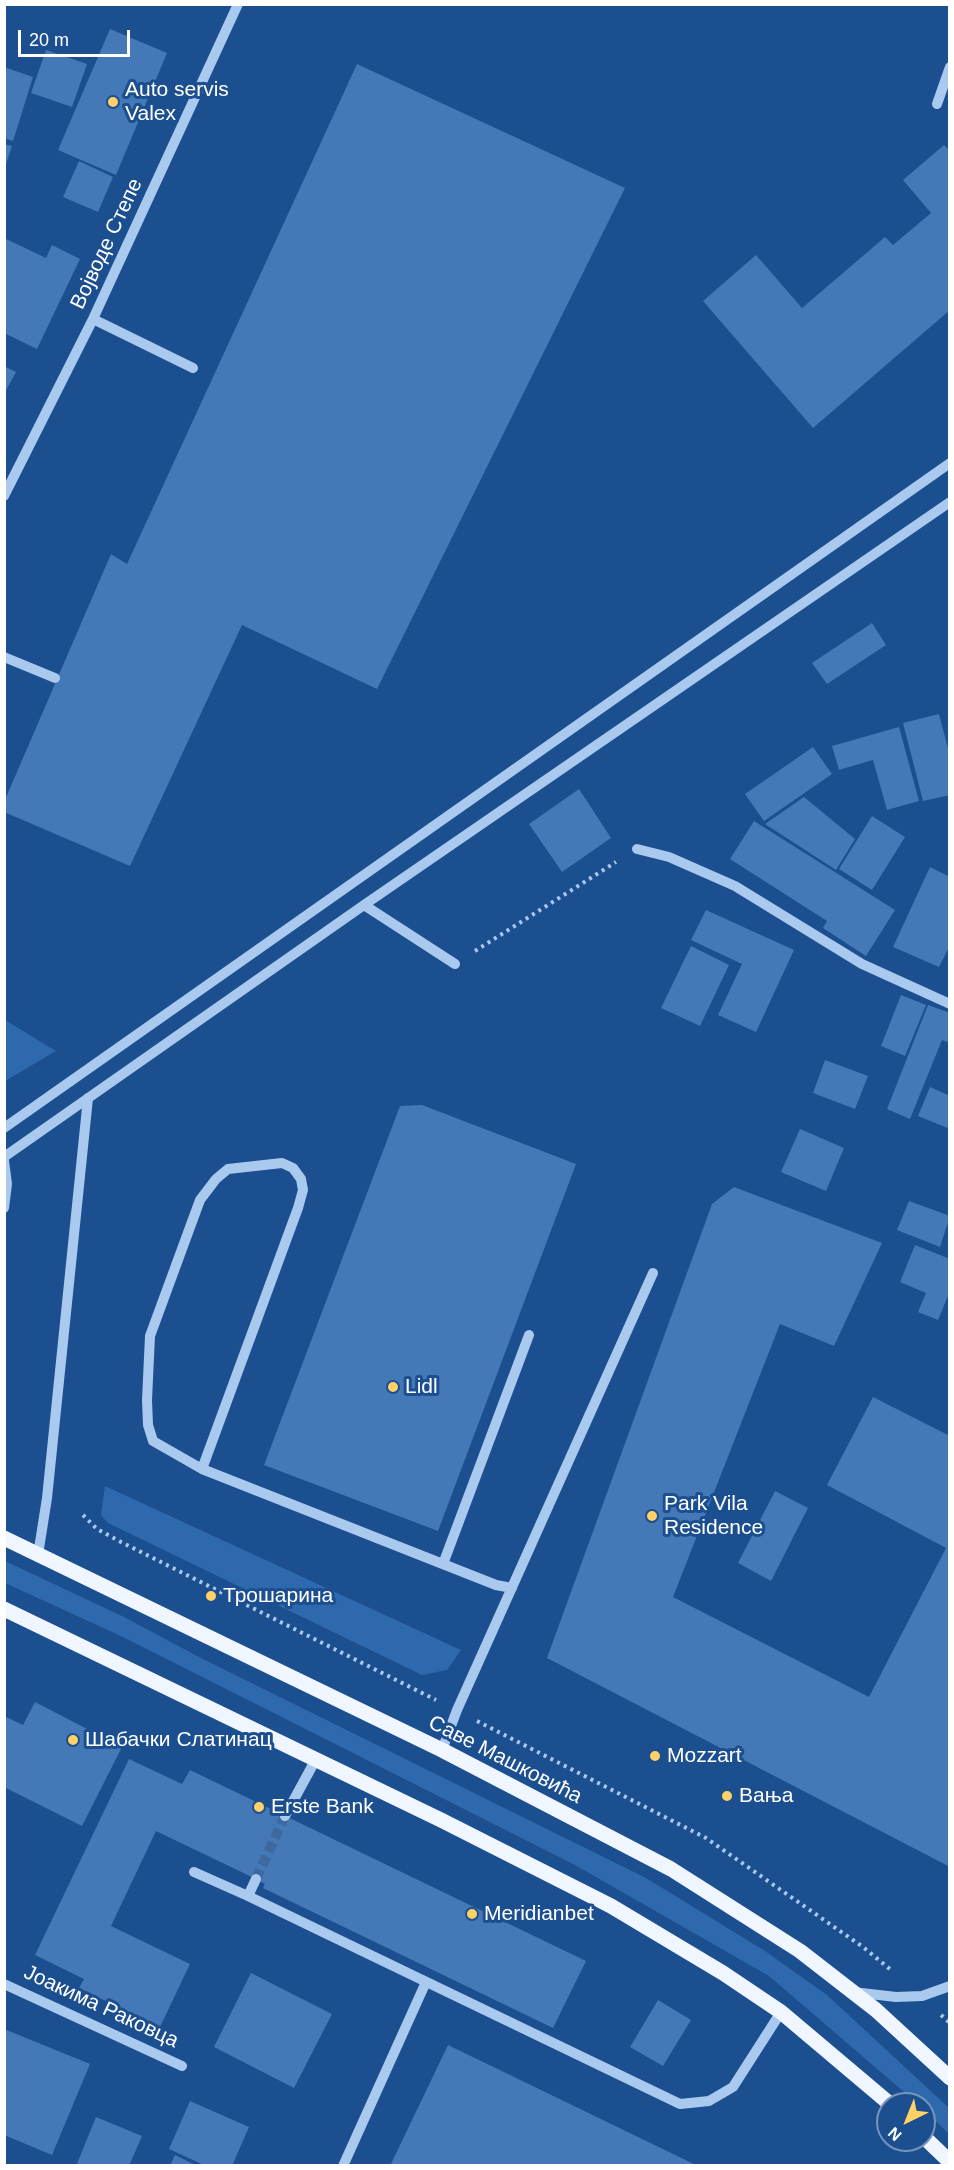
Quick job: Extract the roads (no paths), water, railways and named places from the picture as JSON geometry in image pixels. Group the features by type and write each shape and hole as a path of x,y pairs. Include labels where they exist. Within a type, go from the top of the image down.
{"main road":[{"name":"Саве Машковића","path":"4,1538 442,1749 671,1869 800,1951 852,1992 950,2078"},
{"path":"4,1609 316,1758 611,1906 723,1973 781,2012 876,2092"},
{"path":"936,2149 950,2162"}],"street":[{"name":"Војводе Степе","path":"4,496 93,319 238,4"},
{"path":"938,104 950,67"},
{"path":"93,319 193,368"},
{"path":"4,1128 950,464"},
{"path":"4,1208 6,1184 4,1159 364,905 950,502"},
{"path":"4,657 55,678"},
{"path":"637,849 669,857 735,886 862,964 950,1004"},
{"path":"364,905 455,964"},
{"path":"38,1555 47,1498 88,1098"},
{"path":"202,1469 303,1190 301,1179 293,1168 282,1163 228,1169 207,1189 161,1302 150,1336 147,1400 148,1425 153,1441 202,1469 496,1585 512,1588"},
{"path":"442,1749 457,1710 653,1273"},
{"path":"443,1564 529,1335"},
{"path":"285,1816 316,1758"},
{"path":"194,1872 680,2104 708,2101 732,2087 781,2012"},
{"path":"248,1896 256,1879"},
{"path":"343,2166 426,1982"},
{"name":"Јоакима Раковца","path":"4,1984 182,2066"},
{"path":"852,1992 896,1997 922,1996 950,1986"}],"tunnel":[{"path":"256,1879 285,1816"}],"place":[{"name":"Auto servis Valex","path":"113,102"},
{"name":"Lidl","path":"393,1387"},
{"name":"Park Vila Residence","path":"652,1516"},
{"name":"Трошарина","path":"211,1596"},
{"name":"Шабачки Слатинац","path":"73,1740"},
{"name":"Mozzart","path":"655,1756"},
{"name":"Вања","path":"727,1796"},
{"name":"Erste Bank","path":"259,1807"},
{"name":"Meridianbet","path":"472,1914"}]}
